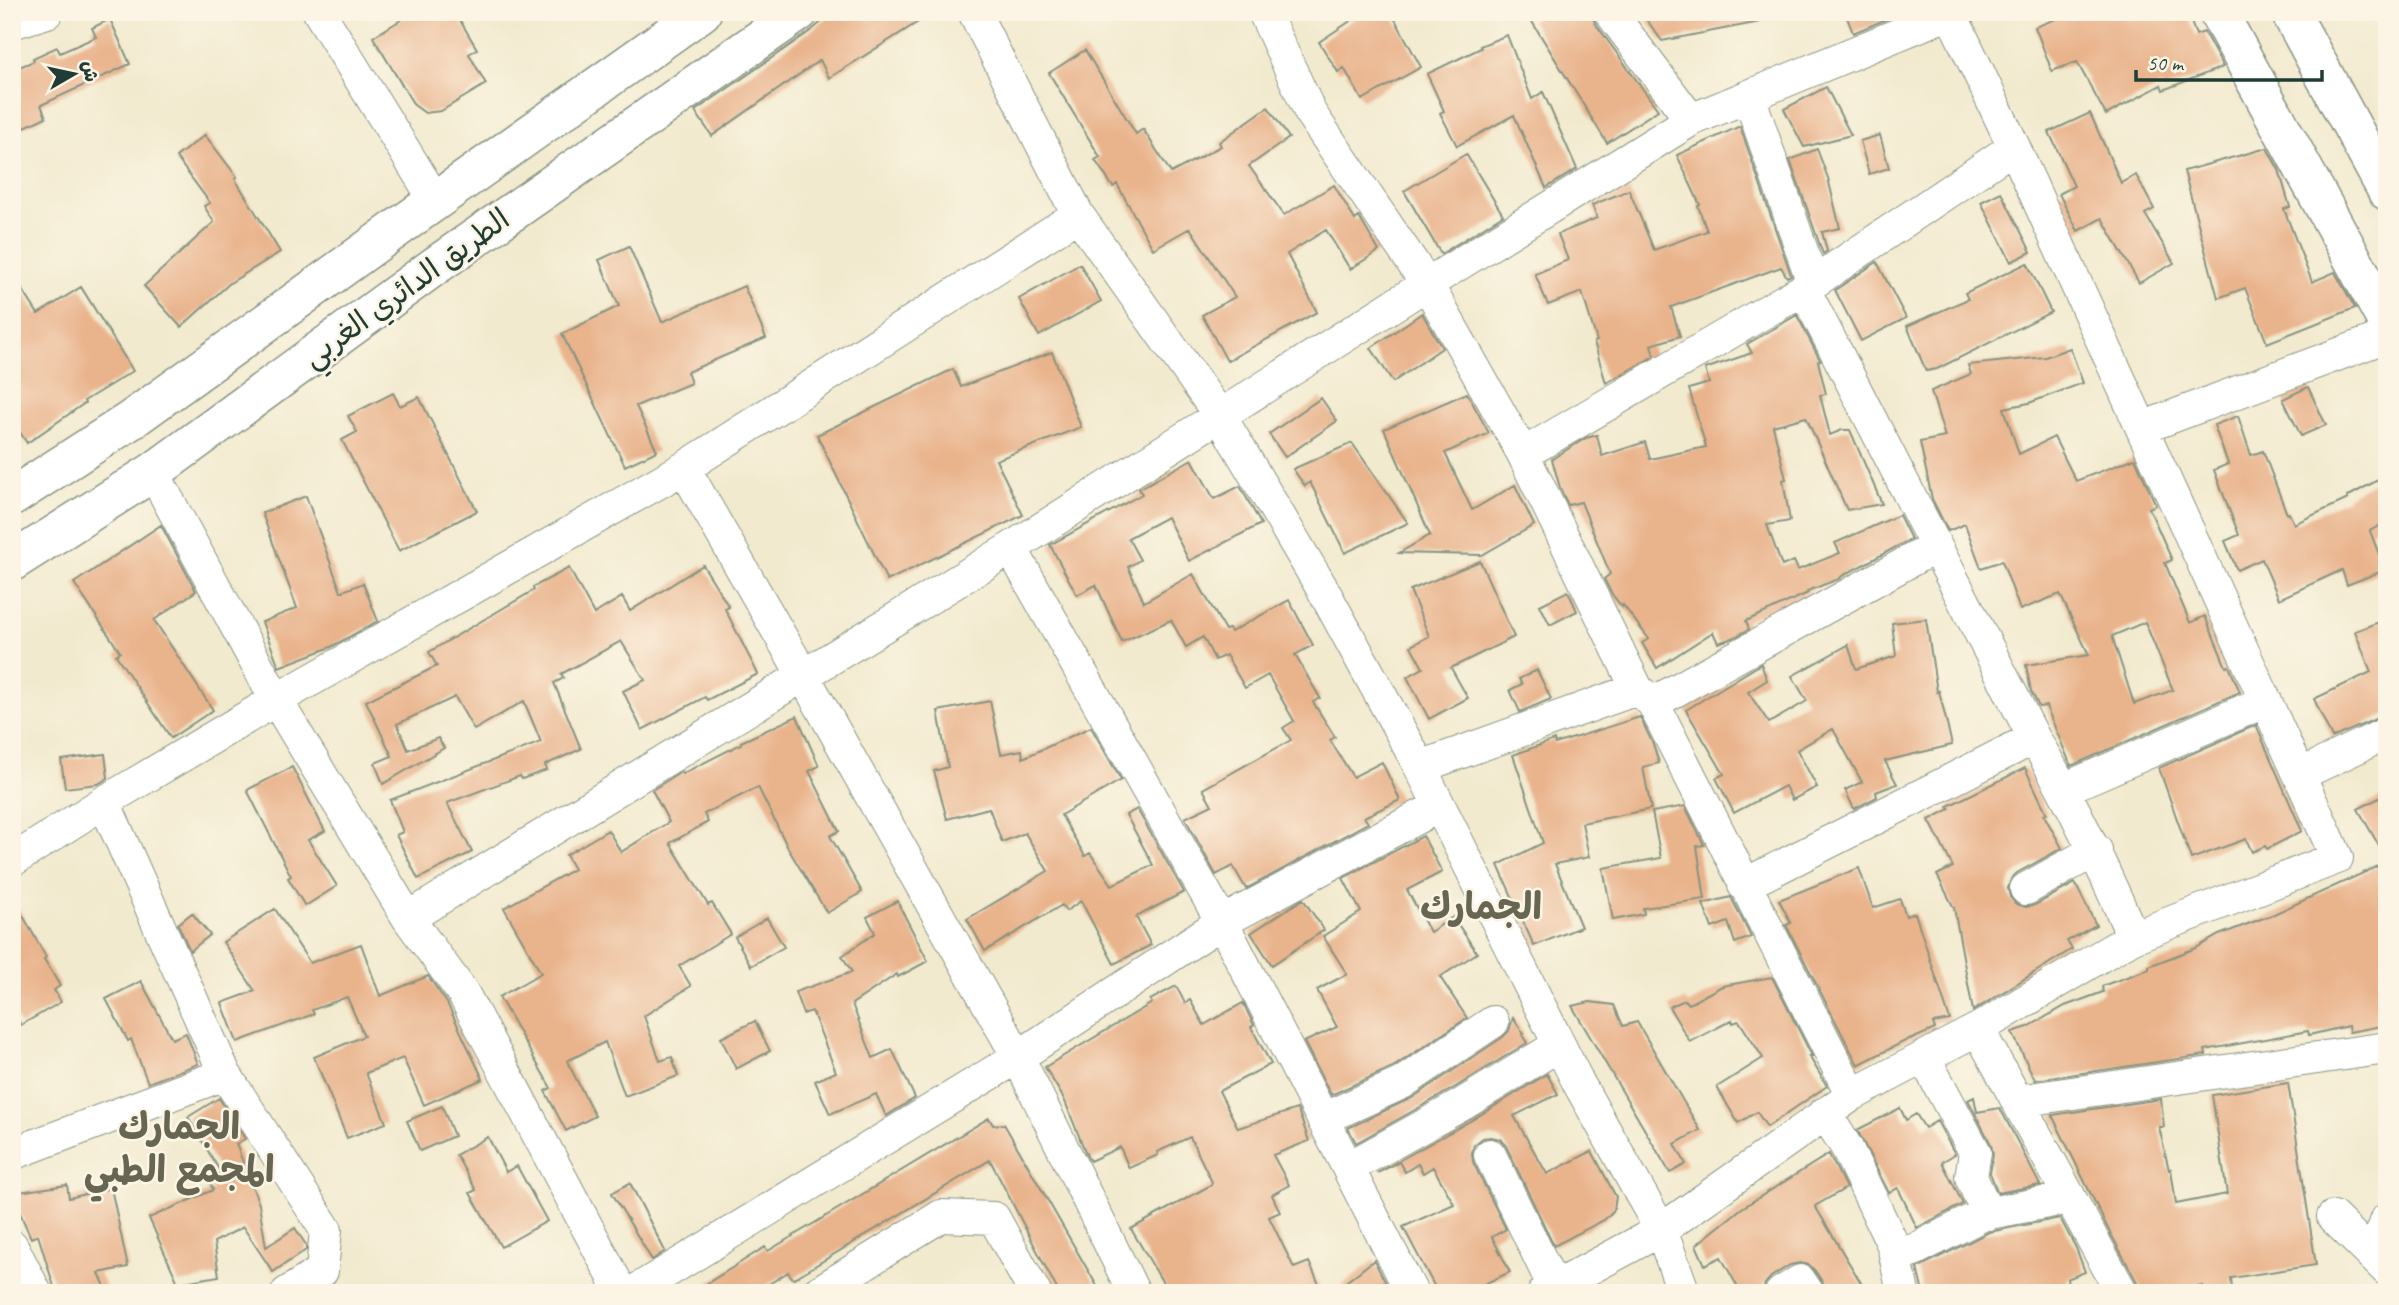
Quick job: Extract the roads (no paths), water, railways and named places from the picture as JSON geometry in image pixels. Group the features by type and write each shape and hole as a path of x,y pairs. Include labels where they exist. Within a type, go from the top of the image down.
{"main road":[{"name":"الطريق الدائري الغربي","path":"12,497 131,420 702,12"},
{"name":"الطريق الدائري الغربي","path":"12,562 153,472 435,266 799,12"},
{"path":"2218,12 2387,322"},
{"path":"2290,12 2387,191"},
{"path":"131,420 153,472"}],"street":[{"path":"12,23 47,12"},
{"path":"319,12 435,201"},
{"path":"974,12 1078,215 1220,416 1322,588 1420,767 1559,1045 1661,1230 1684,1293"},
{"path":"1264,12 1311,114 1427,284 1523,454 1852,1095"},
{"path":"1610,12 1690,120"},
{"path":"408,918 1011,548 1690,120 1950,13 2014,147 2337,858 2133,937 1978,1029 1852,1095 1661,1230 1549,1290 1490,1155"},
{"path":"1749,96 1809,286 1935,547 2034,738 2096,850 2133,937"},
{"path":"1523,454 1809,286 2014,147"},
{"path":"12,860 276,700 684,468 1078,215"},
{"path":"2142,428 2387,336"},
{"path":"684,468 1018,1057 1134,1293"},
{"path":"153,472 276,700 408,918 463,993 622,1293"},
{"path":"1420,767 1645,696 1935,547"},
{"path":"1011,548 1222,922 1412,1293"},
{"path":"2064,789 2266,701"},
{"path":"2300,775 2387,733"},
{"path":"1744,885 2034,738"},
{"path":"104,802 225,1074 326,1230 322,1271 286,1293"},
{"path":"632,1293 1018,1057 1222,922 1439,806"},
{"path":"2026,889 2096,850"},
{"path":"1323,1119 1402,1083 1493,1022"},
{"path":"1978,1029 2118,1292"},
{"path":"1348,1168 1463,1104 1559,1045"},
{"path":"2017,1101 2387,1048"},
{"path":"1924,1057 1975,1152 1971,1177 1988,1214"},
{"path":"12,1154 225,1074"},
{"path":"1825,1113 1847,1148 1893,1245 1903,1293"},
{"path":"1895,1254 1914,1250 1988,1214 2070,1198"},
{"path":"817,1293 941,1216 994,1218 1034,1293"},
{"path":"2333,1217 2385,1268"},
{"path":"2385,1268 2377,1246 2387,1219"},
{"path":"12,1246 37,1293"},
{"path":"1781,1293 1800,1281 1808,1293"}],"district":[{"name":"الجمارك","path":"1481,906"},
{"name":"الجمارك المجمع الطبي","path":"179,1148"}]}
